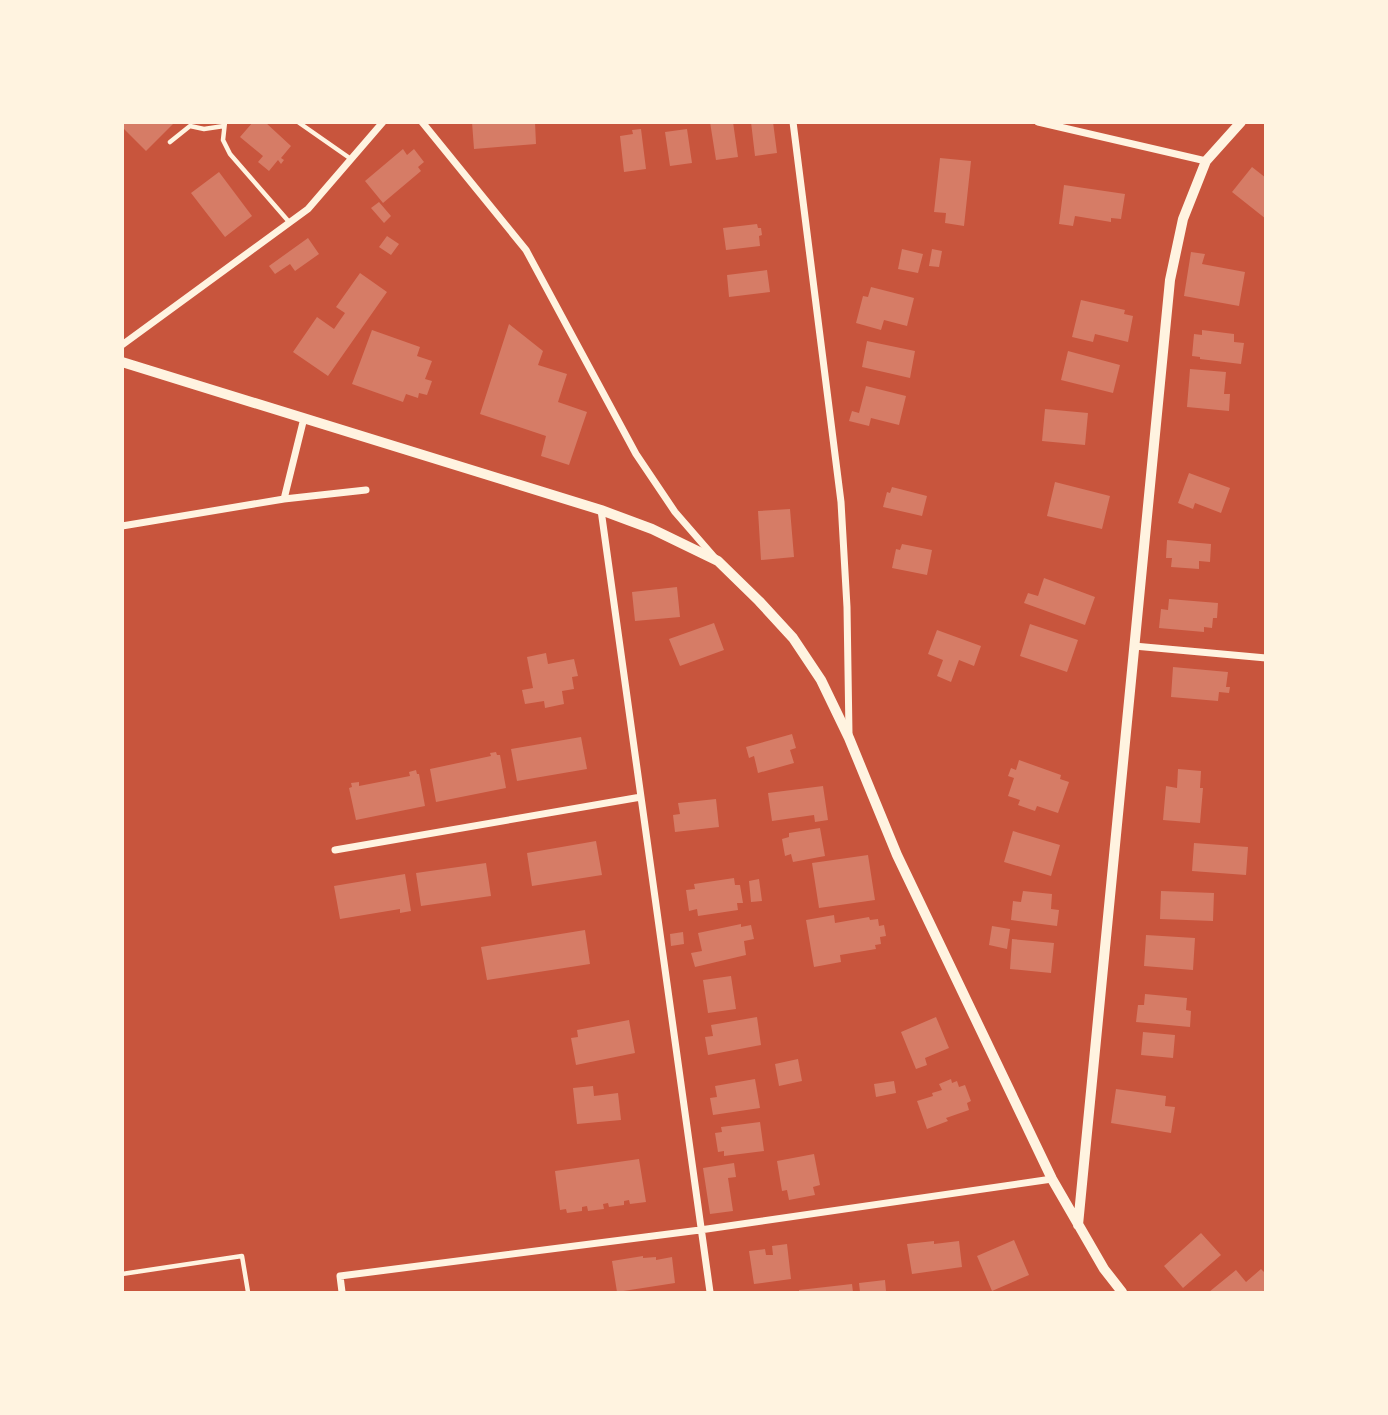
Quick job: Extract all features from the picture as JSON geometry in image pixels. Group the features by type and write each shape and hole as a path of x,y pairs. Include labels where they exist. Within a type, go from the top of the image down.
{"street":[{"path":"122,345 309,209 383,122"},
{"path":"422,122 526,250 636,454 676,512 718,561 760,601 793,638 821,680 849,738 897,855 1052,1179 1104,1269 1122,1293"},
{"path":"793,122 841,502 848,607 849,738"},
{"path":"1038,122 1206,161"},
{"path":"1077,1225 1170,280 1183,219 1206,161 1241,122"},
{"path":"122,362 601,510 652,529 718,561"},
{"path":"284,499 304,418"},
{"path":"122,526 284,499 366,490"},
{"path":"601,510 710,1293"},
{"path":"1134,646 1265,658"},
{"path":"335,850 641,797"},
{"path":"342,1293 340,1276 701,1230 1052,1179"}],"lane":[{"path":"298,122 351,160"},
{"path":"170,142 190,126 204,129 225,124 223,140 230,154 290,223"},
{"path":"122,1273 242,1256 248,1293"}],"building":[{"path":"122,122 175,122 146,151 122,127"},
{"path":"253,122 265,122 291,146 281,158 284,160 281,164 278,160 269,171 258,162 263,156 240,137"},
{"path":"472,122 535,122 536,144 474,149"},
{"path":"710,122 733,122 738,157 716,160"},
{"path":"751,122 773,122 777,153 755,156"},
{"path":"641,129 646,169 624,172 620,136 633,134 632,130"},
{"path":"687,129 692,163 670,166 665,132"},
{"path":"403,149 407,155 414,149 424,162 418,167 421,171 383,203 365,181"},
{"path":"940,158 971,161 964,226 945,223 946,213 934,212"},
{"path":"1252,167 1266,178 1266,219 1232,192"},
{"path":"219,172 252,216 225,237 191,193"},
{"path":"1064,185 1125,194 1121,219 1111,218 1111,222 1075,216 1073,226 1059,224"},
{"path":"379,202 391,216 384,223 371,208"},
{"path":"757,224 762,235 759,236 760,246 726,250 723,228"},
{"path":"387,236 399,244 391,255 379,247"},
{"path":"308,238 319,254 295,271 290,264 275,274 269,266"},
{"path":"902,249 923,254 918,273 898,269"},
{"path":"932,249 942,251 939,267 929,266"},
{"path":"1191,252 1205,254 1202,264 1245,272 1239,306 1184,296"},
{"path":"767,270 770,292 729,297 727,275"},
{"path":"360,273 387,292 328,376 293,352 317,317 334,329 345,313 336,307"},
{"path":"871,287 914,298 907,326 884,320 881,330 856,323 863,296 868,297"},
{"path":"1081,300 1125,310 1124,314 1133,316 1128,342 1095,334 1093,342 1072,337"},
{"path":"509,324 543,351 538,365 567,374 558,402 587,412 569,465 541,456 546,436 480,414"},
{"path":"372,330 420,347 417,356 432,361 425,379 432,381 427,395 419,393 418,398 406,394 403,402 352,384"},
{"path":"1202,330 1234,334 1234,342 1244,343 1241,364 1192,356 1194,334 1202,335"},
{"path":"867,341 915,351 910,378 862,367"},
{"path":"1068,351 1120,365 1113,393 1061,380"},
{"path":"1190,369 1226,372 1224,394 1230,394 1229,411 1187,407"},
{"path":"866,386 906,396 899,425 871,418 869,426 849,421 852,411 859,413"},
{"path":"1045,409 1088,413 1085,445 1042,441"},
{"path":"1189,473 1230,488 1221,513 1195,503 1193,509 1178,503"},
{"path":"1055,482 1110,496 1102,529 1047,516"},
{"path":"892,487 927,496 922,516 883,507 887,492 890,493"},
{"path":"790,509 794,557 761,560 758,511"},
{"path":"1167,540 1211,544 1210,562 1199,561 1199,569 1171,567 1172,558 1166,558"},
{"path":"902,544 932,550 927,575 892,568 896,549 900,550"},
{"path":"1044,578 1095,597 1085,625 1024,603 1028,593 1038,596"},
{"path":"677,587 680,617 635,621 632,592"},
{"path":"1169,599 1218,603 1217,618 1213,618 1212,628 1204,627 1204,632 1159,628 1161,609 1168,610"},
{"path":"714,623 724,650 680,666 669,639"},
{"path":"1030,624 1078,640 1067,672 1020,656"},
{"path":"937,630 981,646 974,666 959,660 951,682 937,676 943,660 928,654"},
{"path":"546,653 548,664 574,659 578,676 572,677 574,689 562,691 564,704 545,708 544,701 525,704 522,690 533,688 527,657"},
{"path":"1173,667 1228,672 1226,687 1230,687 1229,693 1219,692 1218,701 1171,697"},
{"path":"792,734 796,748 790,750 794,763 758,773 754,756 749,758 746,747"},
{"path":"581,737 587,769 517,781 511,749"},
{"path":"496,752 500,755 506,788 436,802 430,769 491,756 490,753"},
{"path":"1019,760 1061,775 1060,779 1069,782 1058,813 1037,806 1035,811 1018,805 1020,800 1008,796 1014,778 1008,776 1011,768 1016,770"},
{"path":"1178,769 1201,771 1200,788 1203,788 1200,823 1163,820 1166,786 1177,788"},
{"path":"416,770 425,806 356,820 349,788 352,787 351,783 359,782 359,786 410,776 409,772"},
{"path":"823,786 828,820 815,822 814,815 772,821 768,793"},
{"path":"716,799 719,827 675,832 673,815 680,814 678,803"},
{"path":"820,828 825,856 793,862 791,854 785,856 782,839 789,837 789,833"},
{"path":"1013,831 1060,845 1051,876 1004,862"},
{"path":"596,841 602,875 532,886 527,853"},
{"path":"1194,843 1248,847 1246,875 1192,871"},
{"path":"868,855 875,900 819,908 812,863"},
{"path":"486,863 491,896 421,906 416,873"},
{"path":"405,874 411,911 400,913 400,909 340,919 334,886"},
{"path":"734,878 735,885 740,885 743,903 737,903 738,910 698,916 697,909 689,911 686,890 695,889 694,884"},
{"path":"759,879 762,901 751,902 749,881"},
{"path":"1023,891 1052,894 1051,909 1059,910 1057,926 1011,920 1013,901 1021,902"},
{"path":"1161,891 1214,893 1213,921 1160,919"},
{"path":"834,915 835,923 869,917 870,920 878,919 879,926 884,925 886,936 880,937 881,944 875,945 876,949 840,955 841,962 814,967 806,920"},
{"path":"741,924 741,927 751,925 754,939 744,941 746,955 695,967 691,953 702,951 698,933"},
{"path":"992,926 1010,929 1007,949 989,945"},
{"path":"585,930 590,964 487,980 481,947"},
{"path":"683,932 684,944 671,946 670,934"},
{"path":"1146,935 1195,938 1193,970 1144,966"},
{"path":"1012,939 1054,943 1051,973 1010,969"},
{"path":"731,976 736,1009 708,1013 703,980"},
{"path":"1145,994 1187,998 1186,1010 1191,1011 1190,1027 1136,1022 1138,1005 1144,1005"},
{"path":"757,1017 761,1045 708,1055 705,1037 713,1036 711,1025"},
{"path":"936,1017 949,1048 925,1058 927,1065 916,1069 901,1032"},
{"path":"629,1020 635,1053 576,1065 571,1038 578,1037 577,1030"},
{"path":"1143,1032 1175,1035 1173,1058 1141,1055"},
{"path":"798,1059 802,1081 779,1086 775,1064"},
{"path":"755,1079 760,1108 713,1115 710,1098 717,1097 715,1086"},
{"path":"951,1079 952,1083 957,1081 959,1087 965,1085 971,1101 967,1103 969,1110 946,1118 948,1121 927,1129 917,1101 933,1096 932,1093 942,1090 939,1084"},
{"path":"894,1081 896,1093 876,1097 874,1084"},
{"path":"593,1086 594,1096 618,1093 621,1120 577,1124 573,1088"},
{"path":"1116,1089 1166,1096 1165,1106 1175,1107 1171,1133 1111,1123"},
{"path":"760,1122 764,1151 724,1156 724,1151 718,1152 715,1133 722,1132 721,1127"},
{"path":"814,1154 820,1185 813,1187 815,1195 789,1200 787,1190 782,1191 777,1161"},
{"path":"639,1159 646,1202 630,1204 629,1200 624,1201 624,1205 609,1207 608,1203 603,1204 604,1209 588,1211 587,1206 582,1207 582,1211 567,1213 566,1209 560,1210 555,1171"},
{"path":"734,1163 736,1177 728,1178 733,1211 710,1214 703,1168"},
{"path":"1201,1233 1221,1255 1183,1288 1164,1266"},
{"path":"1014,1240 1029,1275 992,1291 977,1256"},
{"path":"934,1241 934,1244 959,1241 962,1267 912,1274 907,1244"},
{"path":"787,1244 791,1279 754,1284 749,1251 765,1249 766,1255 773,1255 772,1246"},
{"path":"643,1256 656,1257 656,1260 672,1257 675,1283 617,1292 612,1261"},
{"path":"1261,1269 1266,1274 1266,1292 1209,1292 1236,1270 1246,1282"},
{"path":"885,1280 886,1291 860,1292 859,1283"},
{"path":"852,1284 853,1292 799,1292 799,1290"}]}
